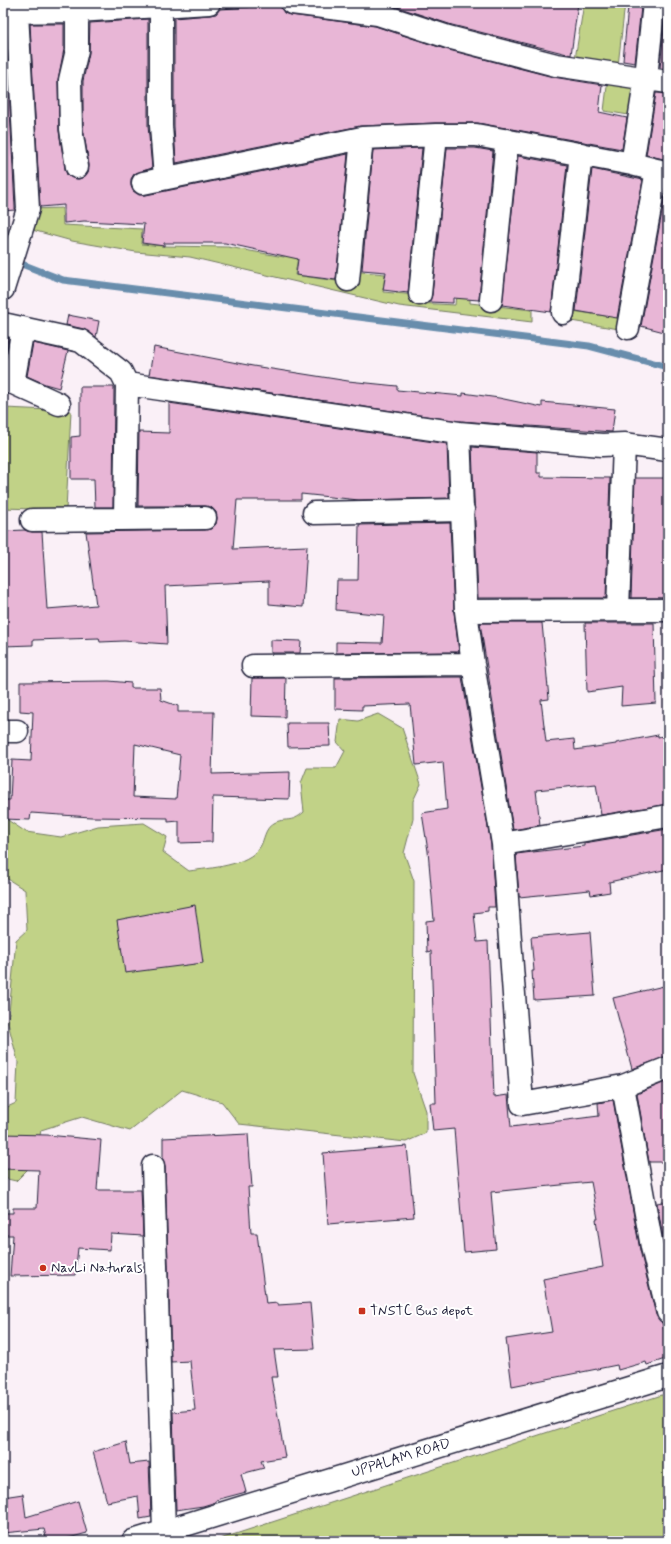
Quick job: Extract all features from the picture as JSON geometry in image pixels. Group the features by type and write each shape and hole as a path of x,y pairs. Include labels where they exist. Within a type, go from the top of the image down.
{"street":[{"path":"3,289 28,209 7,12 77,11 209,3"},
{"path":"292,3 378,14 448,36 556,65 646,77 668,82"},
{"path":"632,164 646,77 654,3"},
{"path":"161,6 161,126 165,178"},
{"path":"77,11 77,50 70,80 71,129 77,168"},
{"path":"143,183 362,138 436,135 476,135 663,171 628,328"},
{"path":"420,294 436,135"},
{"path":"348,280 362,138"},
{"path":"491,300 507,140"},
{"path":"563,313 581,154"},
{"path":"59,404 8,382 13,326 82,341 121,372 127,384 125,518"},
{"path":"127,384 459,433 602,445 624,444 668,450"},
{"path":"459,433 466,611 473,664 503,844 522,1104 623,1086 668,1068"},
{"path":"618,610 624,444"},
{"path":"314,513 463,510"},
{"path":"32,520 205,518"},
{"path":"466,611 668,610"},
{"path":"253,666 473,664"},
{"path":"503,844 668,816"},
{"path":"623,1086 652,1247 668,1312"},
{"path":"153,1166 164,1531"},
{"name":"UPPALAM ROAD","path":"134,1541 668,1376"}],"green space":[{"path":"584,3 625,3 618,66 575,59"},
{"path":"608,78 639,84 635,116 604,111"},
{"path":"62,208 63,225 142,229 141,244 164,246 228,247 284,257 291,233 298,257 295,275 351,283 352,271 385,274 383,292 416,295 416,303 455,305 457,285 470,287 470,303 532,310 532,322 399,306 190,257 136,252 72,241 25,228 31,209"},
{"path":"610,293 632,295 625,330 565,320 566,310 606,316"},
{"path":"5,408 71,411 66,510 3,508"},
{"path":"378,714 402,728 421,784 413,801 413,819 404,853 414,881 413,1073 426,1111 426,1133 406,1142 239,1124 222,1102 182,1090 130,1131 82,1117 41,1130 35,1162 16,1181 3,1178 3,1109 16,1103 18,1062 8,1023 16,940 27,930 25,890 3,876 3,817 26,832 61,837 98,826 144,823 167,837 163,852 189,871 228,865 247,858 254,853 262,844 266,831 271,825 278,821 295,818 304,812 301,783 307,768 336,768 345,751 337,742 340,719 358,721"},
{"path":"668,1393 668,1541 214,1541"}],"building":[{"path":"385,3 578,3 571,55 452,25"},
{"path":"249,5 280,5 284,13 290,15 375,26 445,49 553,77 602,85 599,112 627,118 622,149 478,123 435,123 360,126 176,163 174,126 174,18 216,14 220,9 249,7"},
{"path":"628,6 641,7 635,63 623,61"},
{"path":"666,10 668,10 668,69 660,68"},
{"path":"148,19 148,126 152,168 134,174 131,179 133,191 139,195 146,195 348,154 336,280 296,275 298,259 225,243 164,243 164,246 142,243 144,224 84,221 64,223 64,205 40,207 30,24 64,24 64,49 58,80 59,131 67,175 72,178 79,179 85,176 88,172 89,165 83,128 83,81 89,53 90,23"},
{"path":"7,51 15,210 3,211 3,52"},
{"path":"656,93 668,94 668,160 646,155"},
{"path":"422,148 408,293 383,290 386,272 362,270 373,150"},
{"path":"447,148 475,148 493,151 479,300 453,298 453,303 429,302 432,295"},
{"path":"518,156 567,165 551,312 502,305"},
{"path":"592,169 643,180 617,318 576,311"},
{"path":"668,185 668,333 641,326"},
{"path":"68,315 99,321 96,337 84,329 66,325"},
{"path":"3,337 8,338 3,368"},
{"path":"33,343 68,351 59,388 27,376"},
{"path":"154,347 253,366 348,381 397,386 397,390 463,396 463,393 499,398 542,407 542,402 615,409 612,432 460,421 149,375"},
{"path":"80,387 114,387 113,507 95,507 94,479 71,479 71,437 80,436"},
{"path":"169,403 447,444 449,498 359,500 301,494 301,500 237,500 233,549 307,546 303,607 269,604 269,581 165,586 167,644 124,641 100,642 99,638 33,640 33,645 3,646 3,531 25,530 42,532 47,609 96,605 86,532 205,530 211,529 216,524 216,512 211,507 138,506 139,432 169,433"},
{"path":"472,447 537,452 537,473 541,473 541,477 610,478 606,598 478,598"},
{"path":"635,478 668,478 667,598 631,598"},
{"path":"450,523 454,612 459,652 336,653 336,642 382,643 384,615 336,610 337,580 358,580 359,525"},
{"path":"480,623 542,623 549,699 541,700 546,742 574,739 575,750 616,744 658,735 658,737 668,735 668,804 601,815 596,784 536,790 540,825 513,830"},
{"path":"585,623 654,623 656,703 621,706 622,687 587,692"},
{"path":"271,640 301,641 300,653 271,653"},
{"path":"462,677 491,845 495,907 488,907 488,911 474,913 477,942 488,941 494,1097 508,1095 511,1127 599,1116 598,1103 613,1100 640,1250 656,1315 662,1323 668,1342 668,1358 647,1365 646,1362 618,1370 617,1365 512,1386 506,1339 552,1332 543,1279 603,1267 596,1219 598,1219 591,1182 491,1192 496,1249 464,1252 454,1129 433,1131 430,1103 436,1103 431,951 427,952 426,921 434,920 428,851 422,813 447,809 443,762 416,765 410,704 362,706 362,710 335,709 335,678"},
{"path":"252,678 286,678 285,717 251,716"},
{"path":"109,681 131,683 131,688 160,688 161,700 178,706 178,712 214,712 212,774 290,772 289,799 213,797 212,842 179,843 179,821 168,822 168,818 91,817 31,813 30,820 3,819 3,800 10,800 12,760 31,761 33,712 20,711 20,682","holes":["135,744 180,755 176,799 133,797"]},
{"path":"287,723 329,723 330,746 288,747"},
{"path":"668,829 668,869 609,882 610,892 591,895 590,890 519,897 516,854 584,846 584,843"},
{"path":"195,905 203,963 125,973 117,920"},
{"path":"590,932 595,996 534,1000 532,971 534,971 531,937"},
{"path":"668,985 668,1056 632,1069 613,998"},
{"path":"668,1081 668,1162 649,1162 637,1094"},
{"path":"3,1134 47,1135 101,1140 97,1190 141,1190 143,1236 111,1234 110,1250 78,1248 75,1275 10,1276 13,1235 3,1235 3,1213 13,1213 13,1208 37,1208 39,1170 3,1169"},
{"path":"248,1134 252,1187 248,1187 251,1233 257,1233 266,1304 278,1303 278,1305 310,1303 314,1349 274,1350 278,1377 271,1377 285,1457 261,1461 264,1468 241,1474 246,1492 216,1500 216,1502 203,1506 176,1510 173,1412 195,1410 190,1361 171,1362 163,1138"},
{"path":"407,1146 414,1217 328,1224 323,1153"},
{"path":"668,1201 668,1240 664,1242 657,1203"},
{"path":"126,1442 130,1464 149,1462 151,1517 140,1519 138,1496 107,1502 93,1452"},
{"path":"23,1494 26,1517 78,1501 87,1533 58,1541 47,1541 44,1529 3,1533 3,1497"}],"waterway":[{"path":"14,261 63,280 589,346 668,367"}],"place":[{"name":"NavLi Naturals","path":"43,1268"},
{"name":"TNSTC Bus depot","path":"362,1311"}]}
